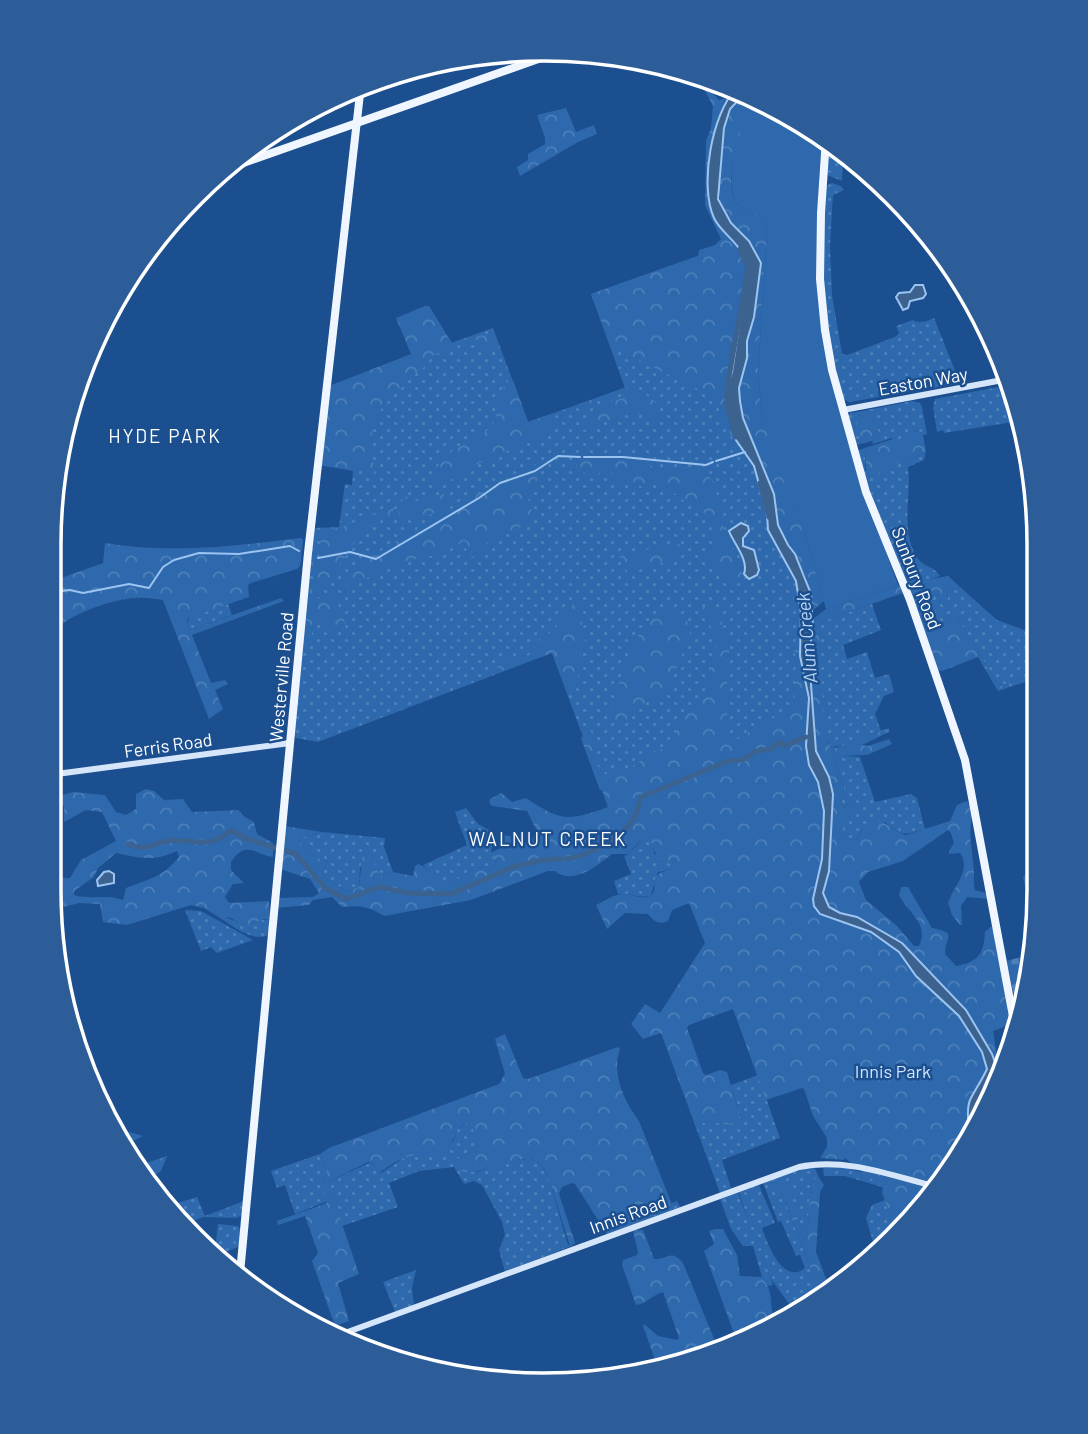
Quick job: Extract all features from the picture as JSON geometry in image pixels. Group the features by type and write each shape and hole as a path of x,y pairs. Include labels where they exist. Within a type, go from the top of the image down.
{"main road":[{"path":"252,160 531,61"},
{"name":"Westerville Road","path":"241,1265 315,479 360,98"},
{"name":"Sunbury Road","path":"825,152 820,223 820,279 827,342 866,492 910,600 965,760 1012,1008"},
{"name":"Easton Way","path":"843,410 998,381"},
{"name":"Ferris Road","path":"61,773 290,743"},
{"name":"Innis Road","path":"349,1332 799,1167 827,1163 845,1164 926,1185"}],"green space":[{"path":"702,88 711,91 719,100 726,98 710,158 710,206 721,228 739,248 748,268 728,390 736,440 710,395 638,360 620,348 616,350 628,390 573,409 574,406 626,387 591,294 698,256 699,250 715,245 721,239 705,205 706,141 711,128 713,106"},
{"path":"737,102 750,108 735,154 731,186 734,199 741,207 758,215 766,225 758,373 762,414 807,542 824,601 813,610 806,577 778,525 774,494 743,418 740,401 739,388 747,358 747,342 754,317 761,263 749,241 721,208 718,185 724,128 730,110"},
{"path":"748,106 821,149 817,241 819,305 859,477 898,585 826,609 807,542 772,450 762,414 758,373 767,231 761,218 741,207 734,199 732,171"},
{"path":"566,108 576,132 594,125 597,134 520,176 517,167 528,160 528,154 545,144 537,115"},
{"path":"827,153 843,165 842,181 827,175"},
{"path":"832,183 844,190 833,195 830,246 832,295 842,354 847,355 895,337 899,333 896,326 913,320 921,322 934,318 960,383 850,402 844,400 830,344 822,288 825,186"},
{"path":"734,243 744,298 727,388 736,440 754,466 767,513 768,530 796,581 801,613 800,656 809,698 648,792 608,807 552,653 318,742 296,738 294,734 313,528 339,527 345,484 352,485 353,471 319,465 329,386 493,328 528,422 625,388 591,294"},
{"path":"429,306 452,343 491,333 497,347 485,357 480,349 480,342 475,339 434,355 399,388 377,414 370,441 375,473 319,465 329,386 411,354 396,318"},
{"path":"513,380 528,422 554,413 556,415 550,429 538,438 468,468 439,488 435,487 436,472 441,461 491,426 496,414 495,400 508,381"},
{"path":"1000,387 1011,422 937,432 933,407 935,399"},
{"path":"640,392 655,402 661,417 655,420 638,414 625,415 582,431 591,412 597,407"},
{"path":"912,401 920,403 922,407 927,434 915,431 901,452 892,438 873,444 872,441 876,439 866,415 859,415 860,436 869,442 856,445 848,417 851,411 852,413"},
{"path":"863,414 872,418 879,432 878,438 869,442 862,438 857,429 857,417"},
{"path":"918,430 923,435 926,451 874,476 866,474 865,448 896,438 901,451 912,433"},
{"path":"865,448 865,471 870,477 926,451 924,460 908,467 908,527 913,550 919,560 940,576 930,579 929,589 937,594 943,605 947,602 948,592 960,587 997,620 1027,631 1027,676 1002,686 998,685 956,615 949,615 940,629 931,630 898,565 857,451"},
{"path":"586,454 634,457 654,467 687,467 705,473 714,482 723,527 743,575 740,582 729,586 702,556 703,552 717,542 707,516 702,511 655,484 644,488 630,481 620,482 609,472 594,476 580,472 576,465"},
{"path":"537,464 540,465 538,478 526,495 532,507 529,523 487,543 476,556 472,557 466,553 467,543 464,541 441,554 402,562 344,586 352,574 399,539"},
{"path":"441,494 447,495 451,501 450,505 420,520 400,519 400,506 408,496 420,503"},
{"path":"394,507 394,512 361,533 317,599 333,593 346,624 326,633 314,606 311,645 303,650 307,594 313,586 323,551 321,542 314,540 314,530 339,528"},
{"path":"301,538 303,540 300,566 297,569 251,583 248,585 249,597 188,618 190,630 281,598 284,601 192,635 211,683 225,680 228,684 215,690 223,709 209,719 163,600 135,598 117,601 76,615 61,625 61,578 103,563 105,543 154,548 228,546"},
{"path":"681,545 676,555 636,571 627,571 619,558 622,554"},
{"path":"948,576 960,587 948,592 947,602 943,605 937,594 926,587 925,583 930,579"},
{"name":"Innis Park","path":"898,585 902,586 903,593 826,620 819,626 825,740 831,747 836,748 889,728 889,732 862,745 868,746 889,739 892,744 867,755 843,756 836,761 844,788 841,804 844,808 851,801 855,806 844,832 846,837 856,840 865,825 876,820 906,835 950,821 957,805 967,801 973,813 970,835 974,888 988,894 989,899 967,897 961,906 962,925 952,915 948,903 964,866 960,853 949,854 954,843 948,830 903,861 868,872 859,882 866,900 896,925 914,946 919,946 922,938 920,925 899,895 901,887 908,887 932,928 948,933 945,954 956,966 970,962 979,955 985,932 993,925 1011,1010 1007,1026 993,1031 997,1056 995,1062 966,1010 902,943 988,1052 989,1072 977,1104 945,1158 927,1184 893,1222 882,1193 883,1188 845,1158 820,1158 827,1147 827,1138 813,1116 804,1089 766,1100 733,1009 687,1028 703,1073 706,1075 720,1070 727,1072 740,1116 735,1123 726,1125 710,1121 695,1125 661,1033 643,1039 631,1024 645,1004 660,1013 705,943 689,903 672,910 668,921 662,923 648,914 625,913 607,929 596,905 622,894 649,896 653,893 657,876 670,869 668,859 657,858 649,836 638,843 629,854 612,854 584,873 569,876 548,871 471,900 384,916 364,907 342,907 332,897 313,900 309,905 276,908 278,898 313,897 319,893 310,879 280,869 284,826 322,832 303,837 299,841 312,854 328,862 322,873 327,880 348,891 359,887 362,858 366,854 371,854 380,876 393,872 413,876 418,864 450,884 474,868 494,866 496,863 491,853 502,847 504,835 519,838 525,843 530,842 537,831 527,811 492,806 490,799 501,793 512,802 526,798 548,812 566,817 608,807 581,738 591,730 598,764 605,774 610,775 667,747 708,687 709,672 716,662 717,643 711,627 699,610 704,606 720,615 729,648 726,706 731,743 794,706 796,661 793,643 800,637 800,656 809,698 816,757 829,777 816,751 809,652 813,619 826,609","holes":["833,794 831,848 823,893 825,899 817,885"]},
{"path":"914,587 931,630 940,629 949,615 956,615 998,685 1002,686 1027,676 1027,681 998,691 978,657 942,671 938,670 908,589"},
{"path":"577,600 584,604 580,614 586,637 580,657 577,686 569,692 566,690 552,653 499,672 496,662 531,654 539,639 556,628"},
{"path":"228,604 232,615 190,630 187,624 190,616"},
{"path":"872,604 881,630 843,645 847,659 867,652 875,678 889,674 894,692 884,696 875,714 881,731 843,746 832,747 825,740 823,732 819,626 826,620"},
{"path":"666,610 684,617 690,635 669,687 663,694 638,707 619,725 611,715 612,704 630,651 644,627"},
{"path":"843,756 860,757 875,802 911,794 917,798 925,829 903,833 885,822 863,828 856,840 845,837 842,828 849,802 844,808 841,804 844,788 836,761"},
{"path":"146,789 154,791 164,800 183,799 192,812 238,810 254,822 257,834 273,843 273,857 251,850 236,855 231,862 231,870 244,883 233,884 225,897 229,903 269,901 270,920 240,924 231,918 217,916 204,908 191,905 127,925 103,922 100,904 79,903 62,908 61,875 70,878 81,860 116,841 102,812 86,810 64,822 61,796 73,792 105,795 116,812 126,815 136,809 136,794","holes":["177,851 179,857 149,880 126,888 123,900 74,895 74,891 94,877 98,868 116,853 153,858"]},
{"path":"466,808 478,824 495,833 491,851 496,864 490,868 473,869 450,884 438,880 423,865 467,845 455,812"},
{"path":"322,832 385,838 384,847 393,872 380,876 371,854 366,854 360,868 359,887 348,891 327,880 322,873 328,862 312,854 299,841 303,837"},
{"path":"645,836 652,840 654,854 668,859 670,869 658,872 651,895 643,897 618,894 614,881 631,874 624,856"},
{"path":"1027,873 1027,894 1023,877"},
{"path":"185,910 201,911 253,940 217,953 211,947 201,951"},
{"path":"217,916 241,924 270,920 268,935 248,935"},
{"path":"1022,957 1014,997 1007,961"},
{"path":"505,1034 523,1078 528,1079 618,1047 618,1077 628,1105 639,1121 671,1202 669,1206 618,1225 612,1233 607,1234 575,1184 562,1187 559,1194 575,1243 570,1246 548,1176 538,1162 524,1159 478,1171 459,1170 454,1164 456,1160 479,1147 472,1126 466,1123 457,1129 447,1149 442,1153 404,1158 379,1173 372,1162 368,1162 328,1182 359,1274 338,1283 349,1321 335,1325 312,1261 318,1253 305,1216 278,1225 277,1221 327,1203 322,1182 327,1174 320,1154 329,1148 499,1084 505,1074 495,1039"},
{"path":"758,1075 780,1138 722,1160 731,1188 720,1193 695,1125 710,1121 726,1125 740,1116 731,1085"},
{"path":"467,1123 472,1125 479,1147 456,1160 477,1172 521,1159 538,1162 548,1176 568,1245 574,1245 505,1272 499,1250 505,1234 502,1222 482,1185 474,1181 464,1184 454,1167 419,1171 389,1183 398,1207 342,1226 328,1182 371,1162 381,1173 403,1158 453,1142 457,1129"},
{"path":"126,1131 143,1136 132,1141"},
{"path":"320,1154 327,1174 322,1182 328,1201 295,1214 285,1185 277,1188 271,1171"},
{"path":"167,1156 161,1171 155,1175 146,1163"},
{"path":"834,1165 924,1188 916,1197 845,1176 824,1176 823,1167"},
{"path":"814,1166 819,1178 811,1181 807,1238 804,1237 778,1182 818,1287 790,1305 771,1279 756,1239 773,1285 769,1286 762,1277 753,1246 743,1246 731,1229 719,1196 737,1190 750,1225 738,1190 758,1183 775,1223 762,1228 768,1243 783,1267 797,1272 805,1268 800,1255 796,1256 781,1221 778,1222 763,1183 784,1173"},
{"path":"819,1178 824,1185 820,1192 816,1252 827,1281 818,1287 778,1182 784,1179 804,1237 807,1238 811,1181"},
{"path":"197,1197 205,1216 244,1201 242,1215 237,1218 204,1217 193,1221 177,1203"},
{"path":"885,1200 893,1222 867,1248 873,1242 866,1218 872,1205"},
{"path":"677,1201 680,1207 612,1233 618,1225"},
{"path":"218,1224 238,1226 241,1231 240,1246 225,1252 216,1243"},
{"path":"723,1229 737,1255 740,1276 762,1277 770,1294 773,1314 734,1334 704,1251 714,1244 709,1231"},
{"path":"643,1230 654,1259 672,1255 683,1263 715,1341 655,1359 644,1324 658,1336 677,1340 679,1338 663,1292 636,1305 622,1265 623,1260 637,1255 638,1252 633,1231"},
{"path":"416,1270 412,1288 414,1305 395,1312 383,1282"}],"water":[{"path":"728,100 737,102 730,109 724,128 718,199 731,223 749,241 761,263 754,317 747,341 747,358 739,388 740,401 743,418 774,494 778,525 795,554 811,594 813,628 809,652 816,751 829,777 833,794 829,871 823,893 829,907 857,917 902,943 966,1010 995,1062 968,1120 970,1100 987,1069 982,1052 959,1016 916,976 899,952 871,932 820,914 814,906 813,899 822,859 824,811 818,782 809,765 806,746 809,698 800,656 801,613 796,581 768,530 767,513 754,466 736,440 727,405 727,388 732,372 748,268 739,248 714,218 710,204 710,150 720,115"},
{"path":"915,285 923,285 926,294 923,298 910,301 908,308 903,310 896,297 899,293 910,292"},
{"path":"741,523 748,526 749,531 743,538 743,546 754,550 759,570 757,575 749,579 744,574 743,558 729,531"},
{"path":"104,872 114,874 114,883 98,886 97,880"}],"waterway":[{"name":"Alum Creek","path":"736,437 727,405 727,388 748,268 740,249"},
{"path":"716,461 745,452"},
{"path":"318,558 350,552 376,559 500,483 535,471 558,456 580,457"},
{"path":"584,457 623,457 706,465 713,462"},
{"name":"Alum Creek","path":"760,483 769,517"},
{"path":"61,591 83,593 129,584 149,588 163,567 174,560 199,553 239,554 290,546 299,551"},
{"path":"565,859 595,849 624,830 636,814 641,797 728,761 743,760 756,751 771,749 779,742 783,746 806,737"},
{"path":"128,844 143,847 175,840 208,842 223,837 231,830 245,838 276,848"},
{"path":"283,850 296,854 325,888 346,899 379,887 408,893 451,894 513,867 560,859"}],"district":[{"name":"HYDE PARK","path":"165,435"},
{"name":"WALNUT CREEK","path":"548,838"}]}
